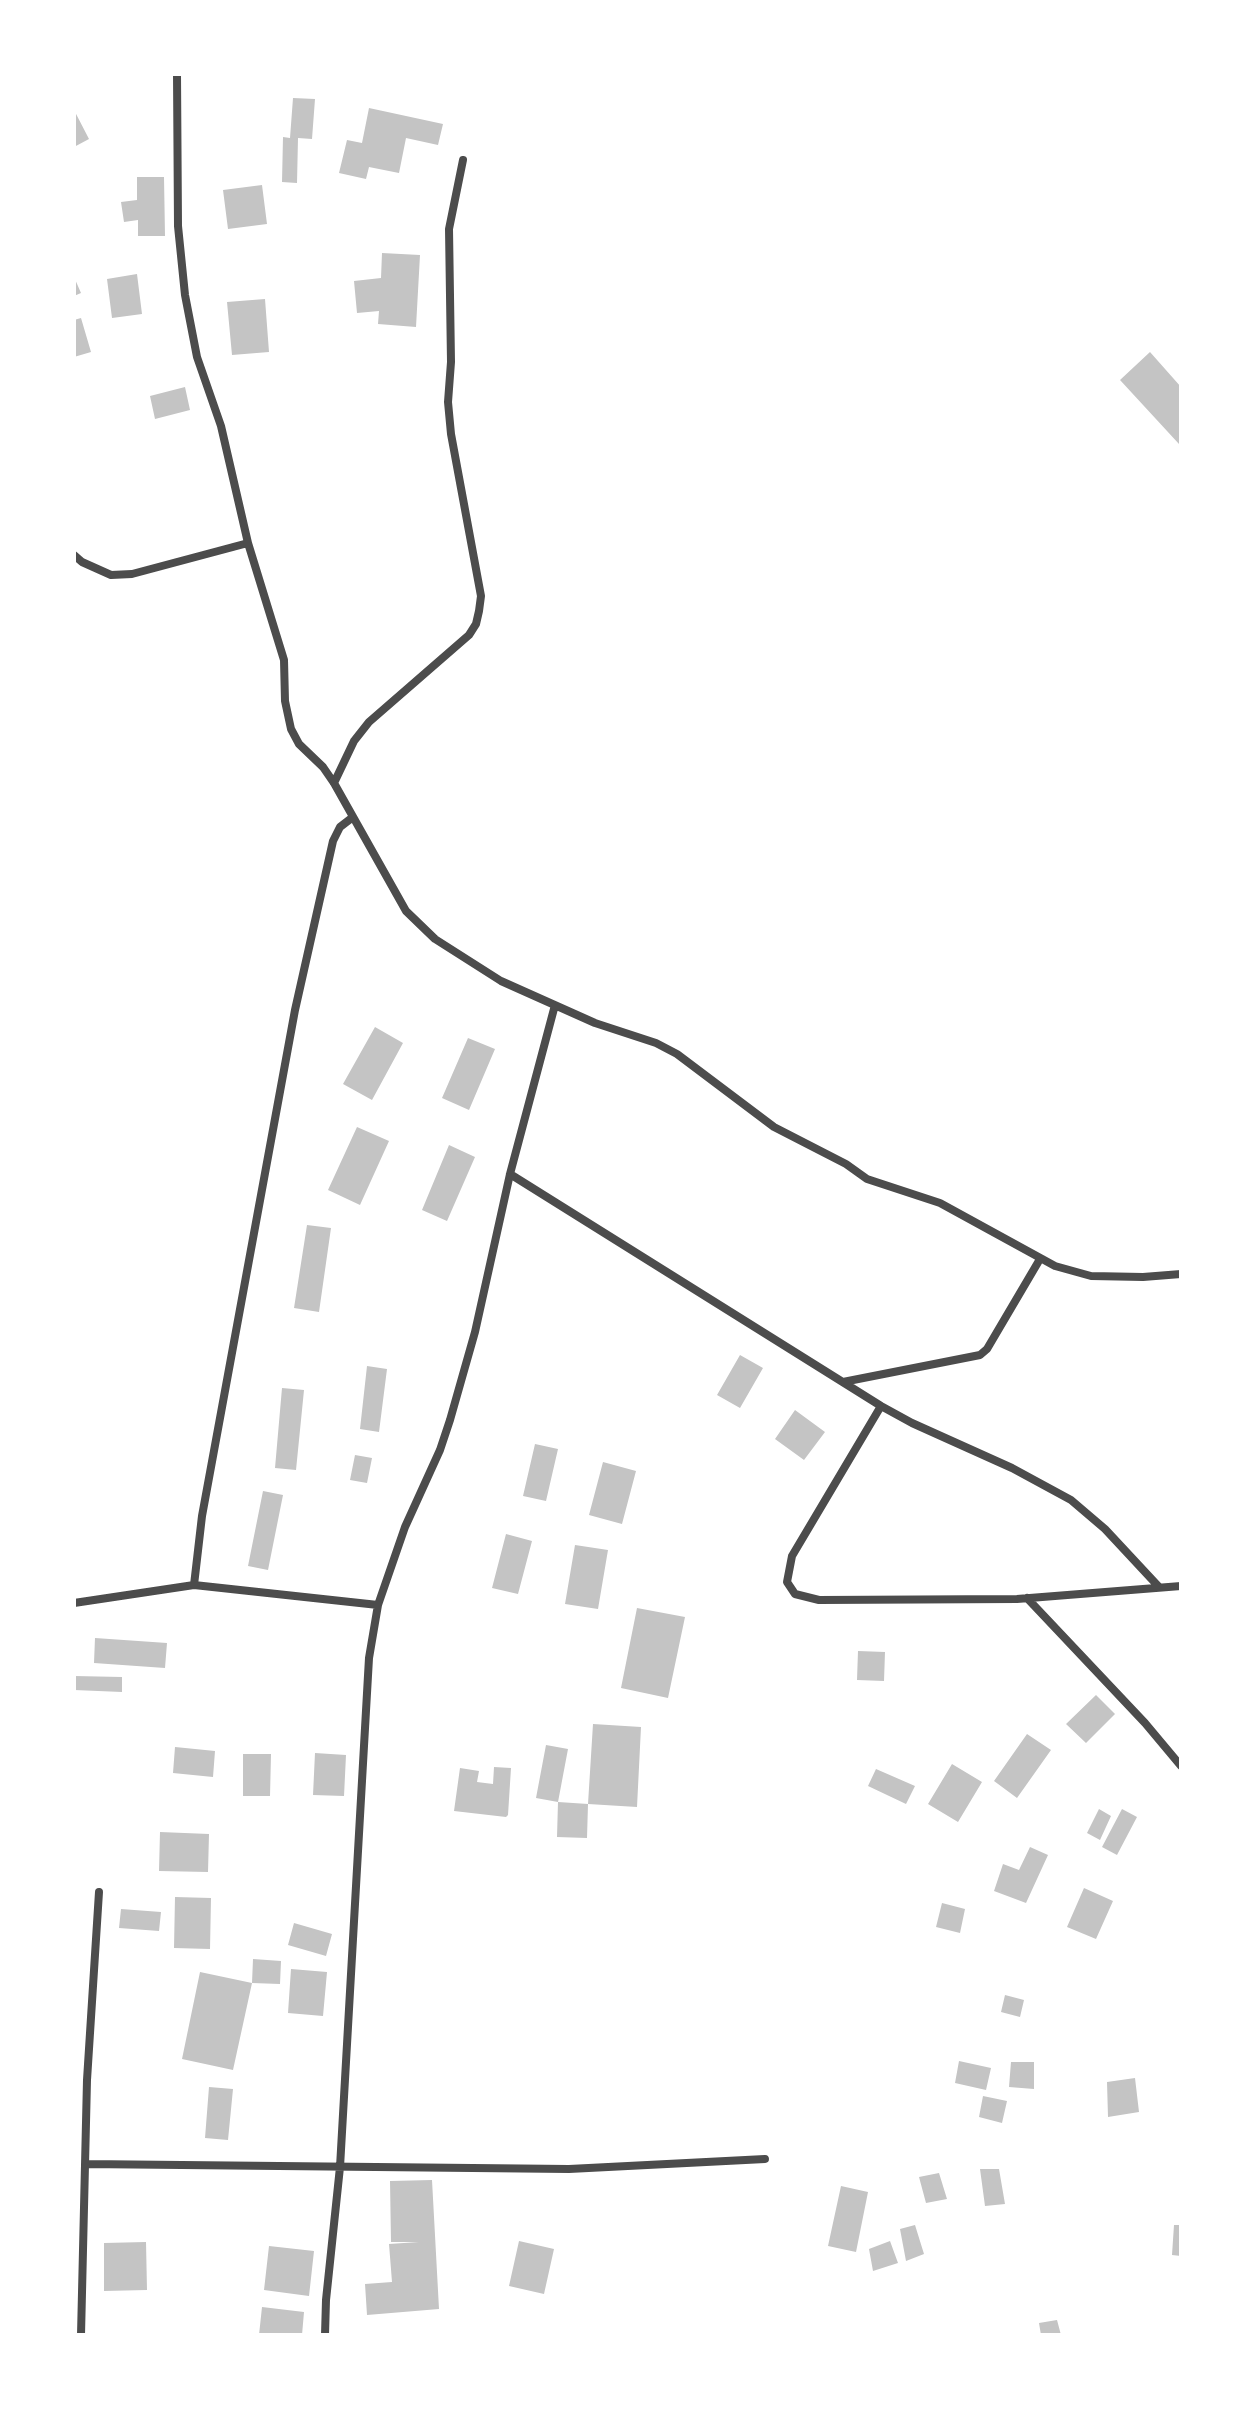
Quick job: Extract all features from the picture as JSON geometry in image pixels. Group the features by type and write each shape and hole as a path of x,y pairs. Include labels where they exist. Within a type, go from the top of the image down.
{"street":[{"path":"177,74 178,226 185,295 197,357 221,426 248,543 284,660 285,701 291,729 299,744 323,767 334,783 391,887 419,926 501,981 595,1023 656,1043 677,1054 774,1127 846,1164 867,1179 940,1203 1055,1266 1091,1276 1181,1274"},
{"path":"334,783 354,741 369,722 469,635 479,611 481,596 451,434 448,402 451,362 449,237 463,160"},
{"path":"74,555 111,575 132,574 248,543"},
{"path":"194,1585 208,1486 295,1010 333,841 340,827 353,817"},
{"path":"325,2335 340,2167 369,1658 378,1605 405,1527 440,1450 450,1420 475,1332 510,1174 555,1005"},
{"path":"510,1174 881,1406 1012,1468 1071,1500 1105,1529 1159,1587"},
{"path":"843,1382 980,1355 987,1349 1040,1259"},
{"path":"881,1406 792,1556 787,1582 795,1594 819,1600 1027,1598 1181,1586"},
{"path":"74,1603 194,1585 378,1605"},
{"path":"1027,1598 1145,1723 1181,1766"},
{"path":"81,2335 87,2080 99,1892"},
{"path":"85,2164 569,2169 765,2159"}],"building":[{"path":"293,98 315,99 312,139 298,138 297,183 282,182 283,137 290,138"},
{"path":"369,108 443,124 438,145 406,138 399,173 369,167 366,179 339,173 347,140 362,143"},
{"path":"74,110 89,139 74,147"},
{"path":"137,177 164,177 165,236 138,236 138,220 124,222 121,202 137,200"},
{"path":"262,185 267,224 228,229 223,190"},
{"path":"382,253 420,255 416,327 378,324 379,311 357,313 354,281 381,278"},
{"path":"137,274 142,314 112,318 107,279"},
{"path":"74,277 81,293 74,296"},
{"path":"265,299 269,352 232,355 227,302"},
{"path":"81,318 91,352 74,357 74,320"},
{"path":"1150,352 1181,387 1179,444 1120,380"},
{"path":"185,387 190,410 155,419 150,396"},
{"path":"375,1027 403,1043 372,1100 343,1084"},
{"path":"468,1038 495,1049 469,1110 442,1098"},
{"path":"357,1127 389,1141 360,1205 328,1190"},
{"path":"449,1145 475,1157 447,1221 422,1210"},
{"path":"307,1225 331,1228 319,1312 294,1308"},
{"path":"740,1355 763,1368 740,1408 717,1395"},
{"path":"367,1366 387,1369 379,1432 360,1429"},
{"path":"282,1388 304,1390 296,1470 275,1468"},
{"path":"795,1410 825,1432 804,1460 775,1439"},
{"path":"535,1444 558,1449 546,1501 523,1496"},
{"path":"355,1455 372,1458 367,1483 350,1480"},
{"path":"603,1462 636,1471 622,1524 589,1515"},
{"path":"263,1491 283,1495 268,1570 248,1566"},
{"path":"506,1534 532,1541 518,1594 492,1588"},
{"path":"575,1545 608,1550 598,1609 565,1604"},
{"path":"637,1608 685,1617 668,1698 621,1688"},
{"path":"95,1638 167,1643 165,1668 94,1663"},
{"path":"858,1651 885,1652 884,1681 857,1680"},
{"path":"74,1676 122,1677 122,1692 74,1690"},
{"path":"1096,1695 1115,1714 1086,1743 1066,1724"},
{"path":"593,1724 641,1727 637,1807 588,1804"},
{"path":"1027,1734 1051,1750 1017,1798 994,1781"},
{"path":"546,1745 568,1749 558,1802 536,1798"},
{"path":"175,1747 215,1751 213,1777 173,1773"},
{"path":"315,1753 346,1755 344,1796 313,1795"},
{"path":"243,1754 271,1754 270,1796 243,1796"},
{"path":"952,1764 982,1782 958,1822 928,1804"},
{"path":"494,1767 511,1768 508,1815 454,1811 460,1768 479,1771 477,1782 493,1784"},
{"path":"876,1769 915,1786 906,1804 868,1786"},
{"path":"558,1802 588,1804 587,1838 557,1837"},
{"path":"1099,1809 1111,1816 1100,1840 1087,1833"},
{"path":"1122,1809 1137,1817 1117,1855 1102,1847"},
{"path":"160,1832 209,1834 208,1872 159,1871"},
{"path":"1030,1847 1048,1855 1026,1903 994,1891 1003,1864 1019,1870"},
{"path":"1084,1888 1113,1901 1096,1939 1067,1927"},
{"path":"175,1897 211,1898 210,1949 174,1948"},
{"path":"942,1903 965,1909 960,1933 936,1927"},
{"path":"121,1909 161,1912 159,1931 119,1928"},
{"path":"294,1923 332,1934 326,1956 288,1945"},
{"path":"253,1959 281,1961 280,1984 252,1983"},
{"path":"291,1969 327,1972 323,2016 288,2013"},
{"path":"200,1972 252,1983 233,2070 182,2059"},
{"path":"1005,1995 1024,2000 1020,2017 1001,2012"},
{"path":"959,2061 991,2068 986,2090 955,2083"},
{"path":"1011,2062 1034,2062 1034,2089 1009,2087"},
{"path":"1135,2078 1139,2112 1108,2117 1107,2082"},
{"path":"209,2087 233,2089 228,2140 205,2138"},
{"path":"983,2096 1007,2101 1002,2123 979,2117"},
{"path":"980,2169 999,2169 1005,2204 985,2206"},
{"path":"939,2173 947,2199 926,2203 919,2177"},
{"path":"432,2180 439,2309 367,2315 365,2284 392,2282 389,2244 419,2242 391,2242 390,2181"},
{"path":"841,2186 868,2192 856,2252 828,2246"},
{"path":"915,2225 924,2254 906,2261 900,2229"},
{"path":"1174,2225 1181,2225 1181,2256 1172,2255"},
{"path":"519,2241 554,2249 544,2294 509,2286"},
{"path":"890,2241 898,2263 873,2271 869,2249"},
{"path":"146,2242 147,2290 104,2291 104,2243"},
{"path":"269,2246 314,2251 309,2296 264,2290"},
{"path":"262,2307 304,2312 302,2335 259,2335"},
{"path":"1057,2320 1061,2335 1041,2335 1039,2323"}]}
